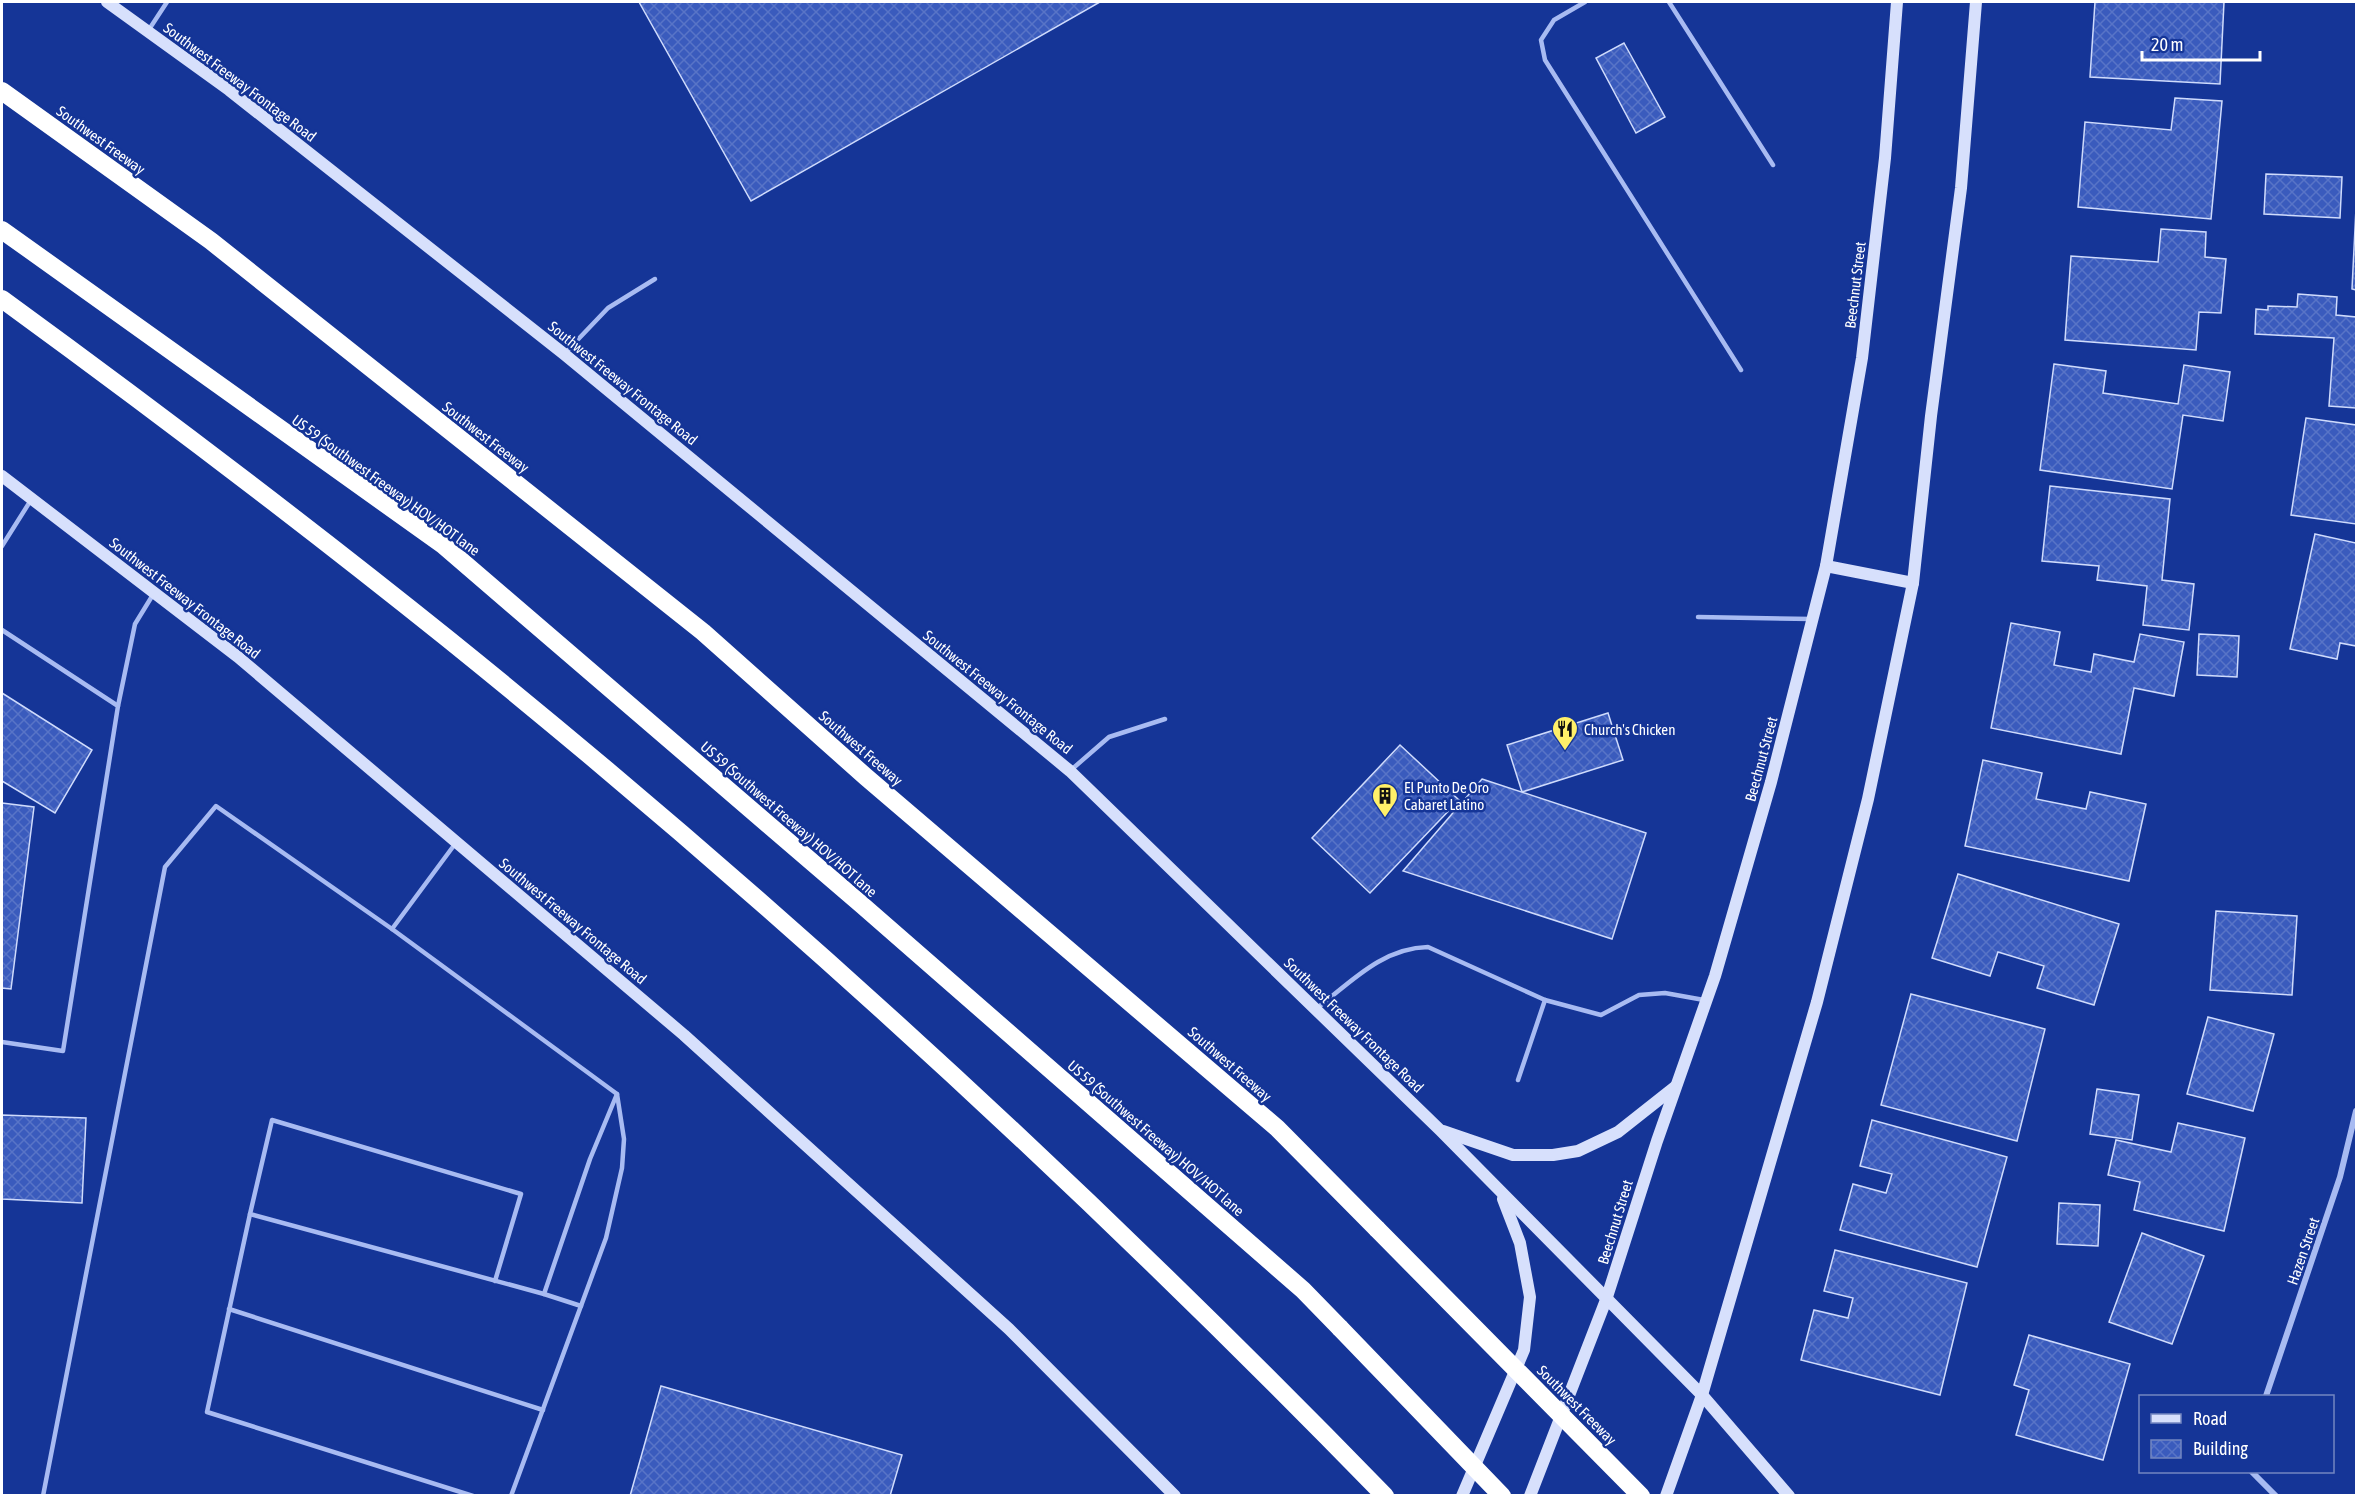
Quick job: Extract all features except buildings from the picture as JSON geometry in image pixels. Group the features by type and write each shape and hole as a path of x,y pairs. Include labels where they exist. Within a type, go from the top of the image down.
{"highway":[{"name":"Southwest Freeway","path":"2,91 211,241 702,632 875,784 1277,1128 1641,1496"},
{"name":"US 59 (Southwest Freeway) HOV/HOT lane","path":"2,230 443,545 862,905 1285,1275 1340,1328 1502,1496"},
{"path":"2,299 281,508 450,640 780,920 943,1066 1101,1214 1314,1422 1385,1496"}],"main road":[{"name":"Southwest Freeway Frontage Road","path":"107,2 238,97 564,354 1070,771 1440,1130 1702,1395 1789,1496"},
{"name":"Beechnut Street","path":"1530,1496 1606,1300 1676,1086 1707,1000 1771,782 1826,566 1862,358 1885,158 1897,2"},
{"path":"1665,1496 1702,1395 1817,1002 1868,799 1913,583 1931,416 1961,188 1976,2"},
{"name":"Southwest Freeway Frontage Road","path":"2,476 238,657 684,1035 1010,1329 1175,1496"},
{"path":"1826,566 1913,583"},
{"path":"1440,1130 1513,1155 1553,1155 1578,1151 1618,1132 1676,1086"},
{"path":"1462,1496 1524,1350 1530,1297 1520,1243 1500,1193"}],"street":[{"name":"Hazen Street","path":"2266,1395 2340,1177 2356,1111"},
{"path":"2253,1473 2276,1496"}],"lane":[{"path":"148,31 167,2"},
{"path":"1585,2 1554,20 1541,40 1545,60 1741,370"},
{"path":"1669,2 1773,165"},
{"path":"564,354 608,308 656,279"},
{"path":"2,546 33,498"},
{"path":"2,1042 63,1051 118,706 135,624 154,593"},
{"path":"1698,617 1812,619"},
{"path":"2,630 118,706"},
{"path":"1070,771 1109,737 1164,719"},
{"path":"43,1496 165,867 216,806 392,929 617,1094 624,1139 622,1168 606,1238 511,1496"},
{"path":"392,929 457,842"},
{"path":"1316,1009 1376,961 1411,948 1428,947 1545,1000 1600,1015 1639,995 1665,993 1707,1000"},
{"path":"1518,1080 1545,1000"},
{"path":"544,1294 590,1159 617,1094"},
{"path":"473,1496 207,1412 272,1120 521,1194 495,1281"},
{"path":"250,1214 581,1306"},
{"path":"229,1309 543,1410"}],"place":[{"name":"Church's Chicken","path":"1565,752"},
{"name":"El Punto De Oro Cabaret Latino","path":"1385,819"}]}
